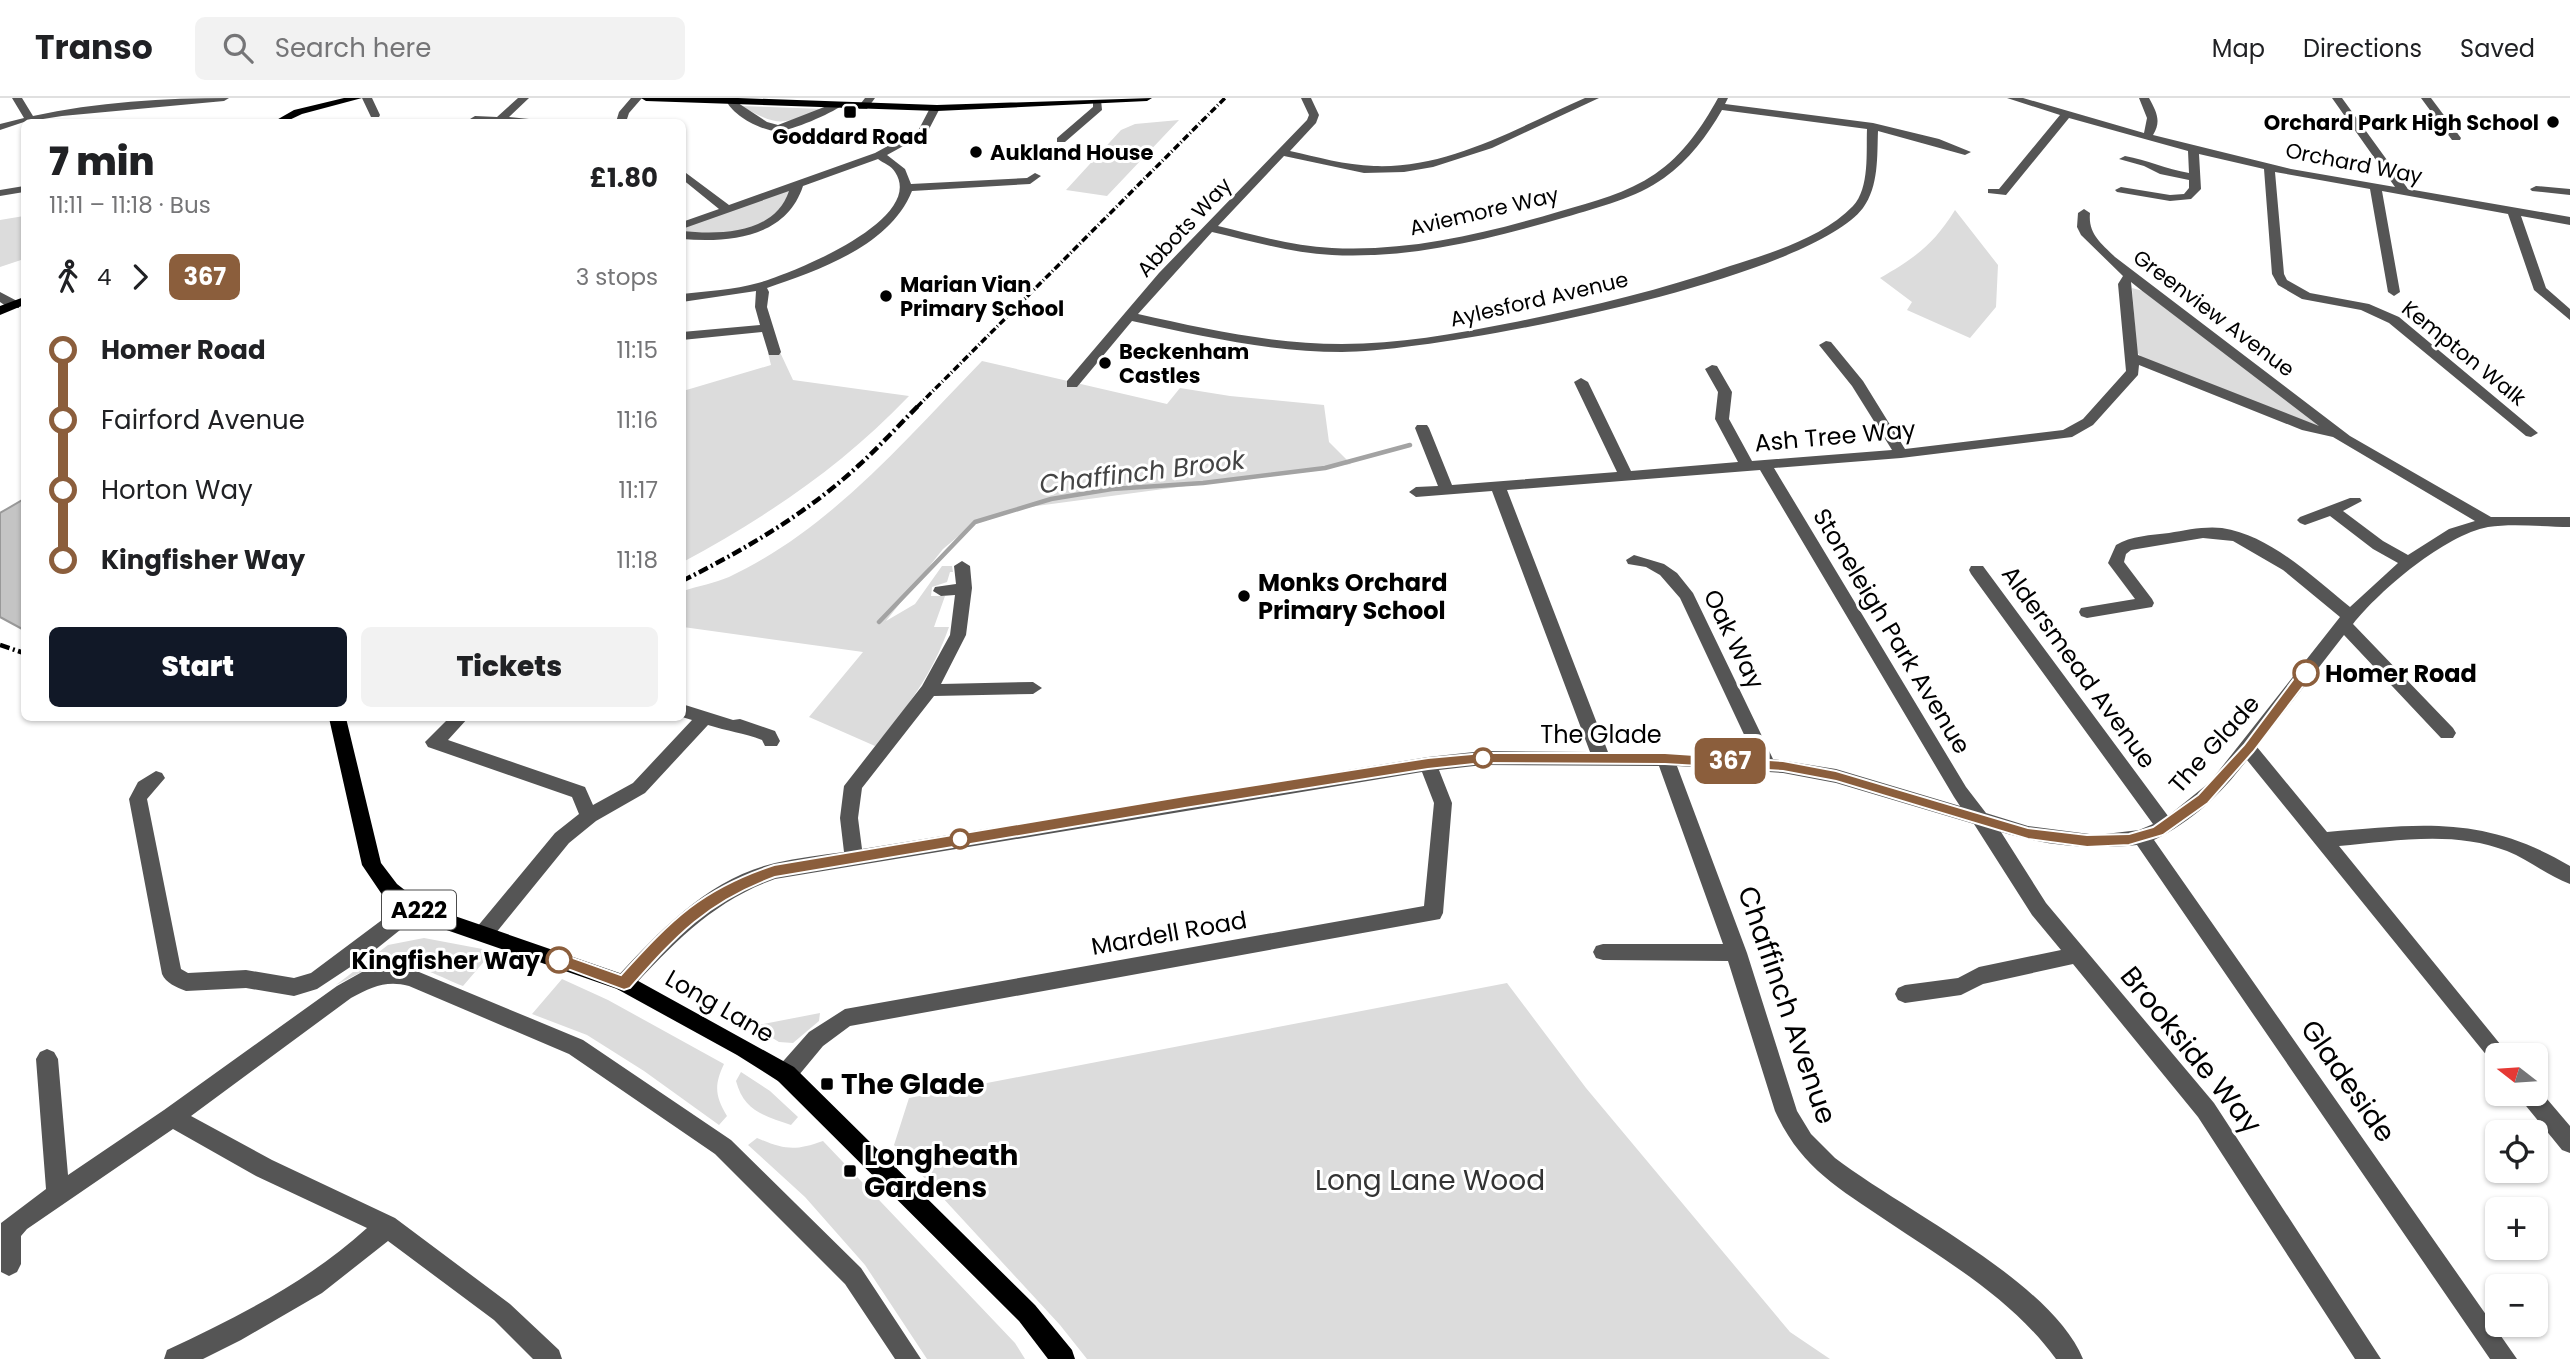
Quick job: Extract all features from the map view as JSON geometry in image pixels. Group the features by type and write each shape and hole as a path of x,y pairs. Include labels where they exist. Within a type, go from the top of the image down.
{"main road":[{"path":"285,119 315,107 357,98"},
{"path":"646,98 836,106 866,103 935,108 1147,98"},
{"path":"280,119 295,100 300,107 315,107"},
{"path":"0,310 20,303"},
{"name":"Long Lane","path":"338,721 372,865 390,890 413,908 624,983 786,1074 1027,1312 1063,1359"}],"street":[{"path":"17,98 29,119"},
{"path":"35,119 62,113 224,98"},
{"path":"367,98 374,115"},
{"path":"501,119 524,98"},
{"path":"622,119 624,112 637,98"},
{"name":"Abbots Way","path":"1072,384 1185,252 1313,118 1306,98"},
{"path":"1281,152 1360,168 1389,169 1434,161 1508,139 1594,98"},
{"name":"Orchard Way","path":"2012,98 2028,100 2066,114 2193,150 2405,193 2570,221"},
{"path":"2144,98 2154,123 2146,137"},
{"path":"2337,98 2405,193"},
{"path":"2426,98 2456,138"},
{"path":"732,102 764,125 779,128 836,106"},
{"path":"1061,140 1093,114 1098,108 1097,102"},
{"path":"1721,102 1873,126 1922,137 1965,152"},
{"name":"Aviemore Way","path":"1210,228 1286,245 1345,253 1415,247 1513,227 1599,203 1650,183 1672,167 1698,142 1721,102"},
{"path":"686,224 879,155 923,131 935,108"},
{"path":"1992,191 2002,194 2066,114"},
{"path":"0,127 21,122"},
{"name":"Aylesford Avenue","path":"1129,316 1249,342 1369,348 1432,342 1569,315 1745,265 1783,252 1836,226 1851,215 1863,198 1870,166 1873,126"},
{"path":"2121,190 2182,198 2193,193 2193,150"},
{"path":"686,297 760,286 806,271 860,243 898,212 906,188 901,171 879,155"},
{"path":"2125,159 2147,163 2164,172 2194,177"},
{"name":"Kempton Walk","path":"2269,166 2275,251 2278,274 2282,282 2306,296 2364,307 2394,320 2531,433"},
{"path":"686,176 726,209"},
{"path":"906,188 1030,181 1035,176"},
{"path":"686,235 750,233 785,214 796,196 798,183"},
{"path":"2375,187 2394,292"},
{"path":"2536,189 2570,192"},
{"path":"0,193 21,190"},
{"path":"2513,211 2538,286 2547,299 2570,317"},
{"name":"Greenview Avenue","path":"2084,213 2083,227 2087,235 2130,275 2337,433 2488,522"},
{"name":"Ash Tree Way","path":"1416,492 1901,454 2045,438 2072,432 2088,422 2132,376 2133,358 2124,284 2130,275"},
{"path":"760,286 763,292 761,306 774,352"},
{"path":"0,296 20,303"},
{"path":"686,336 766,328"},
{"path":"1826,345 1858,384 1901,454"},
{"name":"Greenview Avenue","path":"2133,358 2323,433 2337,433"},
{"name":"Stoneleigh Park Avenue","path":"1712,369 1725,392 1721,419 1757,466 1960,792 1981,819"},
{"path":"1581,382 1626,476"},
{"path":"1422,428 1446,488"},
{"path":"1498,486 1601,757"},
{"path":"2305,520 2355,501"},
{"path":"2333,511 2378,545 2408,562"},
{"name":"The Glade","path":"624,983 667,936 692,914 736,885 774,871 1428,764 1483,758 1601,757 1766,764 1836,776 2014,830 2097,842 2142,837 2165,827 2203,799 2248,749 2347,620 2408,562 2454,533 2488,522 2570,522"},
{"path":"2087,612 2146,603 2116,563 2117,554 2122,548 2137,542 2217,533 2241,538 2265,549 2347,620 2447,733"},
{"name":"Oak Way","path":"1634,560 1651,563 1674,577 1687,597 1766,764"},
{"path":"854,856 849,818 853,786 929,690 958,635 964,588 962,566"},
{"name":"Aldersmead Avenue","path":"1977,570 2165,827"},
{"path":"941,591 964,588"},
{"path":"929,690 1033,688"},
{"path":"686,711 733,726 740,725 769,736 771,741"},
{"path":"484,933 562,838 589,816 639,788 705,717"},
{"path":"457,721 435,742 579,792 589,816"},
{"path":"2248,749 2326,840 2489,1043"},
{"name":"Chaffinch Avenue","path":"1665,759 1737,953 1786,1111 1802,1143 1840,1175 2020,1299 2052,1331 2071,1359"},
{"name":"Mardell Road","path":"786,1074 816,1039 845,1018 1433,913 1443,803 1428,764"},
{"path":"156,778 144,787 138,799 172,974 186,982 246,979 294,986 317,980 413,908"},
{"name":"Brookside Way","path":"1981,819 2000,844 2039,909 2206,1110 2370,1359"},
{"path":"2326,840 2439,830 2467,832 2504,842 2570,876"},
{"name":"Gladeside","path":"2142,837 2505,1359"},
{"path":"1603,952 1737,953"},
{"path":"1905,994 1961,986 1979,976 2075,955"},
{"path":"9,1264 9,1231 33,1210 172,1116 344,992 370,978 391,972 412,978 576,1047 723,1147 853,1276 909,1359"},
{"path":"47,1059 58,1194"},
{"path":"2540,1106 2570,1143"},
{"path":"172,1116 264,1168 387,1226 502,1312 550,1359"},
{"path":"176,1359 245,1327 355,1257 387,1226"}],"green space":[{"path":"741,106 825,109 799,118 774,121"},
{"path":"1179,120 1107,196 1066,190 1121,130 1135,124"},
{"path":"798,183 785,214 750,233 686,235 686,225"},
{"path":"1955,210 1998,265 1996,307 1970,338 1907,310 1912,302 1880,278 1923,249"},
{"path":"21,216 21,260 0,267 0,220"},
{"path":"2132,288 2143,291 2323,428 2142,358 2137,352"},
{"path":"779,350 793,380 909,396 830,468 774,508 686,560 686,390 771,365 768,353"},
{"path":"982,361 1167,404 1180,388 1324,405 1329,442 1351,464 1029,507 979,519 943,549 886,621 915,604 942,566 952,566 953,572 950,572 947,582 932,587 931,596 945,596 934,627 949,627 942,644 918,690 875,746 809,717 863,652 686,627 686,590 729,577 801,534 865,481"},
{"path":"424,938 493,951 463,986 420,968 394,963 371,968 336,985 388,945"},
{"path":"562,979 608,1000 724,1064 717,1090 727,1116 719,1125 644,1071 587,1035 532,1014"},
{"name":"Long Lane Wood","path":"1507,983 1586,1088 1790,1332 1830,1359 1087,1359 1060,1325 894,1145 909,1098"},
{"path":"820,1013 819,1021 793,1043 779,1042 753,1026"},
{"path":"741,1072 770,1091 798,1117 791,1125 764,1115 750,1106 736,1081"},
{"path":"757,1138 790,1148 823,1141 1015,1343 1025,1359 927,1359 865,1265 805,1197 748,1145"}],"building":[{"path":"21,501 21,628 0,617 0,513"}],"waterway":[{"name":"Chaffinch Brook","path":"879,622 975,522 1051,499 1112,489 1203,483 1325,468 1410,445"}],"railway":[{"path":"917,407 1225,98"},
{"path":"686,579 751,544 817,500 866,459 919,405"},
{"path":"0,645 21,652"}],"bus line":[{"name":"367","path":"559,960 624,983 667,936 700,906 736,885 774,871 1185,802 1483,758 1601,757 1783,766 1836,776 2028,833 2087,841 2129,840 2150,835 2174,822 2216,787 2306,673"}],"place":[{"name":"Goddard Road","path":"850,112"},
{"name":"Orchard Park High School","path":"2553,122"},
{"name":"Aukland House","path":"976,152"},
{"name":"Marian Vian Primary School","path":"886,296"},
{"name":"Beckenham Castles","path":"1105,363"},
{"name":"Monks Orchard Primary School","path":"1244,596"},
{"name":"Homer Road","path":"2306,673"},
{"name":"Kingfisher Way","path":"559,960"},
{"name":"The Glade","path":"827,1084"},
{"name":"Longheath Gardens","path":"850,1171"}]}
